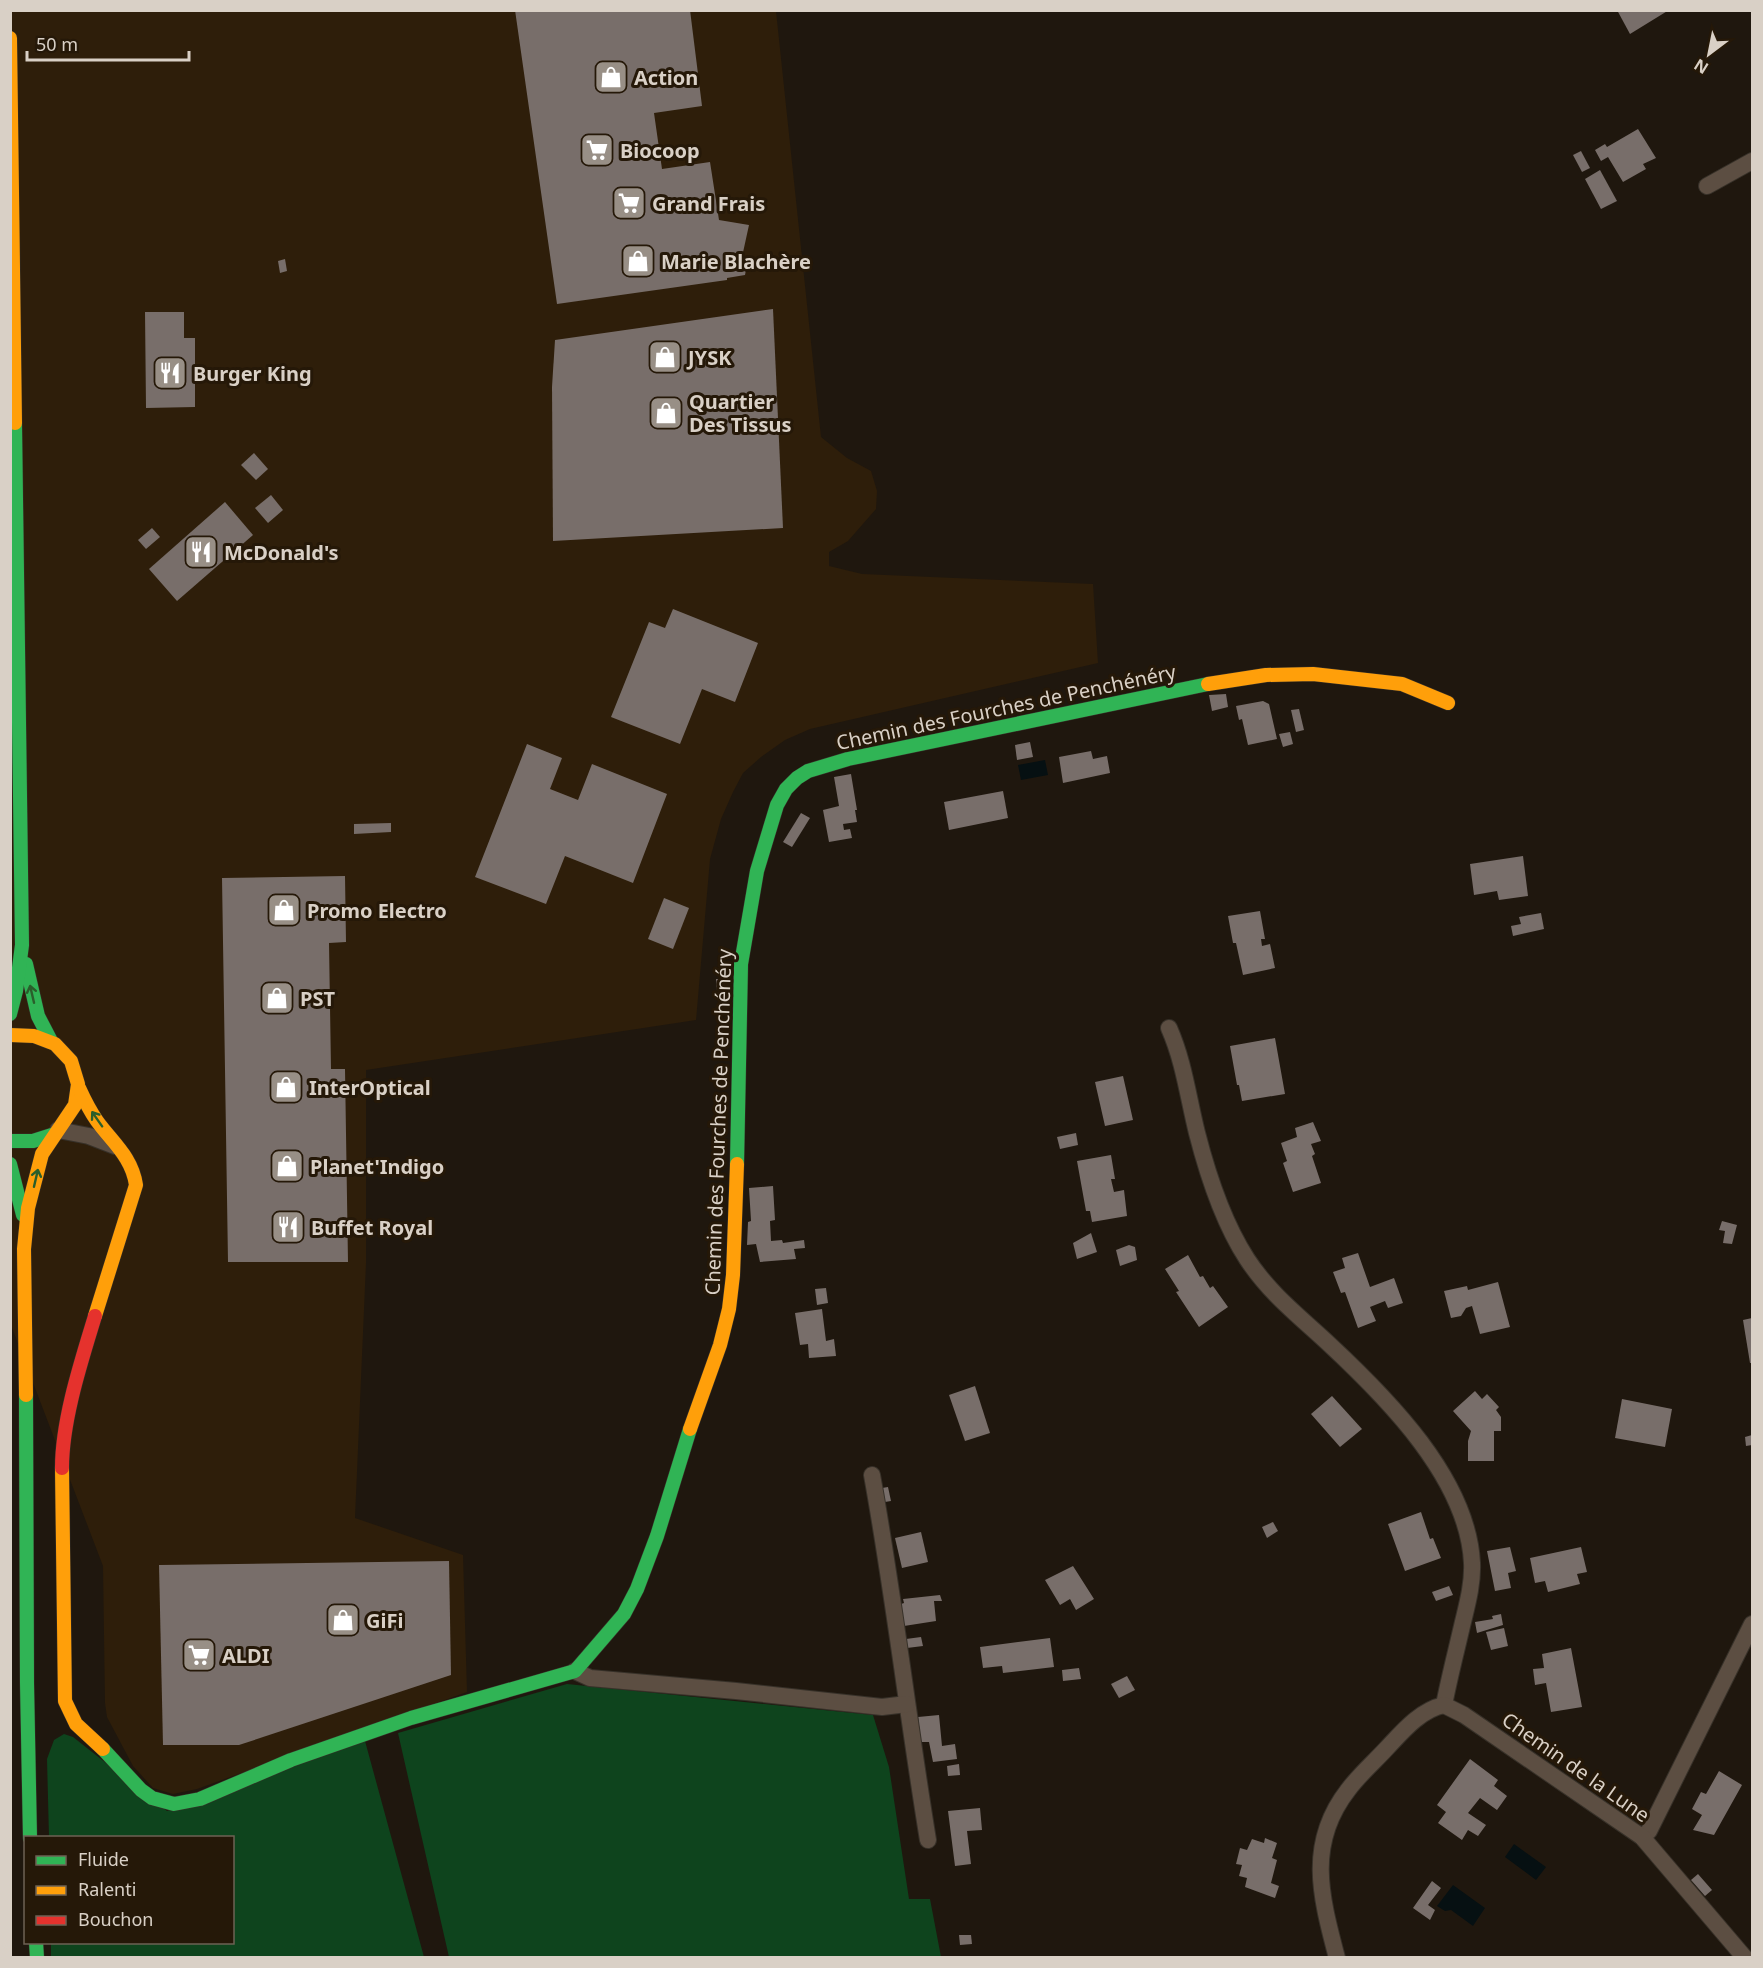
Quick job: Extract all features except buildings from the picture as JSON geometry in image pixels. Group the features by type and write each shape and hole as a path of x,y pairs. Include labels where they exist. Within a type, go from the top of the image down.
{"street":[{"path":"10,38 22,945 16,991 10,1014"},
{"path":"1707,186 1752,161"},
{"name":"Chemin des Fourches de Penchénéry","path":"574,1671 624,1614 637,1589 657,1536 724,1330 733,1275 741,964 757,871 777,805 786,789 808,771 848,759 1121,704 1208,684 1266,675 1313,674 1402,684 1448,703"},
{"path":"22,945 36,1009 51,1041"},
{"path":"1169,1029 1179,1052 1207,1168 1238,1245 1262,1280 1282,1303 1364,1377 1414,1434 1449,1487 1461,1514 1472,1564 1470,1587 1444,1706 1426,1712 1395,1740 1348,1789 1329,1825 1321,1858 1320,1881 1337,1958"},
{"path":"10,1035 22,1033 37,1035 51,1041 64,1051 73,1065 79,1088 98,1122 129,1159 135,1172 136,1185 78,1374 62,1444 64,1701 76,1724 131,1781 152,1798 174,1804 200,1799 291,1760 411,1718 574,1671 590,1678 882,1707 907,1704"},
{"path":"30,1836 19,1686 26,1602 26,1226 42,1154 72,1114 79,1088"},
{"path":"10,1141 24,1143 40,1140 57,1132 89,1136 120,1148"},
{"path":"10,1164 26,1226"},
{"path":"872,1475 888,1564 928,1840"},
{"path":"1642,1838 1648,1831 1752,1624"},
{"name":"Chemin de la Lune","path":"1444,1706 1464,1715 1642,1838 1745,1958"}],"shaded area":[{"path":"11,11 776,11 821,437 847,458 871,471 877,491 876,509 848,541 829,552 829,566 862,574 1093,584 1098,663 810,729 785,740 743,773 721,819 710,859 696,1020 366,1070 366,1263 355,1518 463,1555 467,1692 197,1789 173,1794 153,1788 133,1766 107,1717 103,1566 11,1325"},
{"path":"1045,760 1048,775 1021,780 1018,765"},
{"path":"1514,1844 1546,1867 1536,1880 1505,1857"},
{"path":"1453,1885 1485,1908 1473,1926 1451,1910 1445,1911 1437,1906"}],"green space":[{"path":"567,1684 873,1715 889,1767 909,1899 930,1899 941,1957 449,1957 398,1733"},
{"path":"64,1734 73,1737 167,1811 365,1741 424,1957 51,1957 51,1944 234,1944 234,1836 49,1836 47,1759 54,1740"}],"traffic: fast":[{"path":"10,1014 16,991 22,945 15,423"},
{"path":"737,1164 741,964 757,871 777,805 786,789 808,771 848,759 1208,684"},
{"path":"26,964 38,1016 51,1041"},
{"path":"10,1141 33,1141 55,1134"},
{"path":"10,1164 23,1215"},
{"path":"26,1395 30,1836"},
{"path":"103,1749 141,1790 152,1798 174,1804 200,1799 291,1760 411,1718 575,1671 624,1614 637,1589 657,1536 690,1429"},
{"path":"36,1944 37,1958"}],"traffic: slow":[{"path":"10,38 15,423"},
{"path":"1208,684 1266,675 1313,674 1402,684 1448,703"},
{"path":"10,1035 34,1036 55,1044 71,1061 78,1084 75,1105 42,1154 28,1208 24,1249 26,1395"},
{"path":"79,1088 94,1117 126,1158 136,1185 95,1316"},
{"path":"690,1429 720,1345 729,1309 733,1275 737,1164"},
{"path":"62,1468 65,1701 76,1724 103,1749"}],"traffic: jam":[{"path":"62,1468 69,1411 95,1316"}],"place":[{"name":"Action","path":"611,77"},
{"name":"Biocoop","path":"597,150"},
{"name":"Grand Frais","path":"629,203"},
{"name":"Marie Blachère","path":"638,261"},
{"name":"JYSK","path":"665,357"},
{"name":"Burger King","path":"170,373"},
{"name":"Quartier Des Tissus","path":"666,413"},
{"name":"McDonald's","path":"201,552"},
{"name":"Promo Electro","path":"284,910"},
{"name":"PST","path":"277,998"},
{"name":"InterOptical","path":"286,1087"},
{"name":"Planet'Indigo","path":"287,1166"},
{"name":"Buffet Royal","path":"288,1227"},
{"name":"GiFi","path":"343,1620"},
{"name":"ALDI","path":"199,1655"}]}
